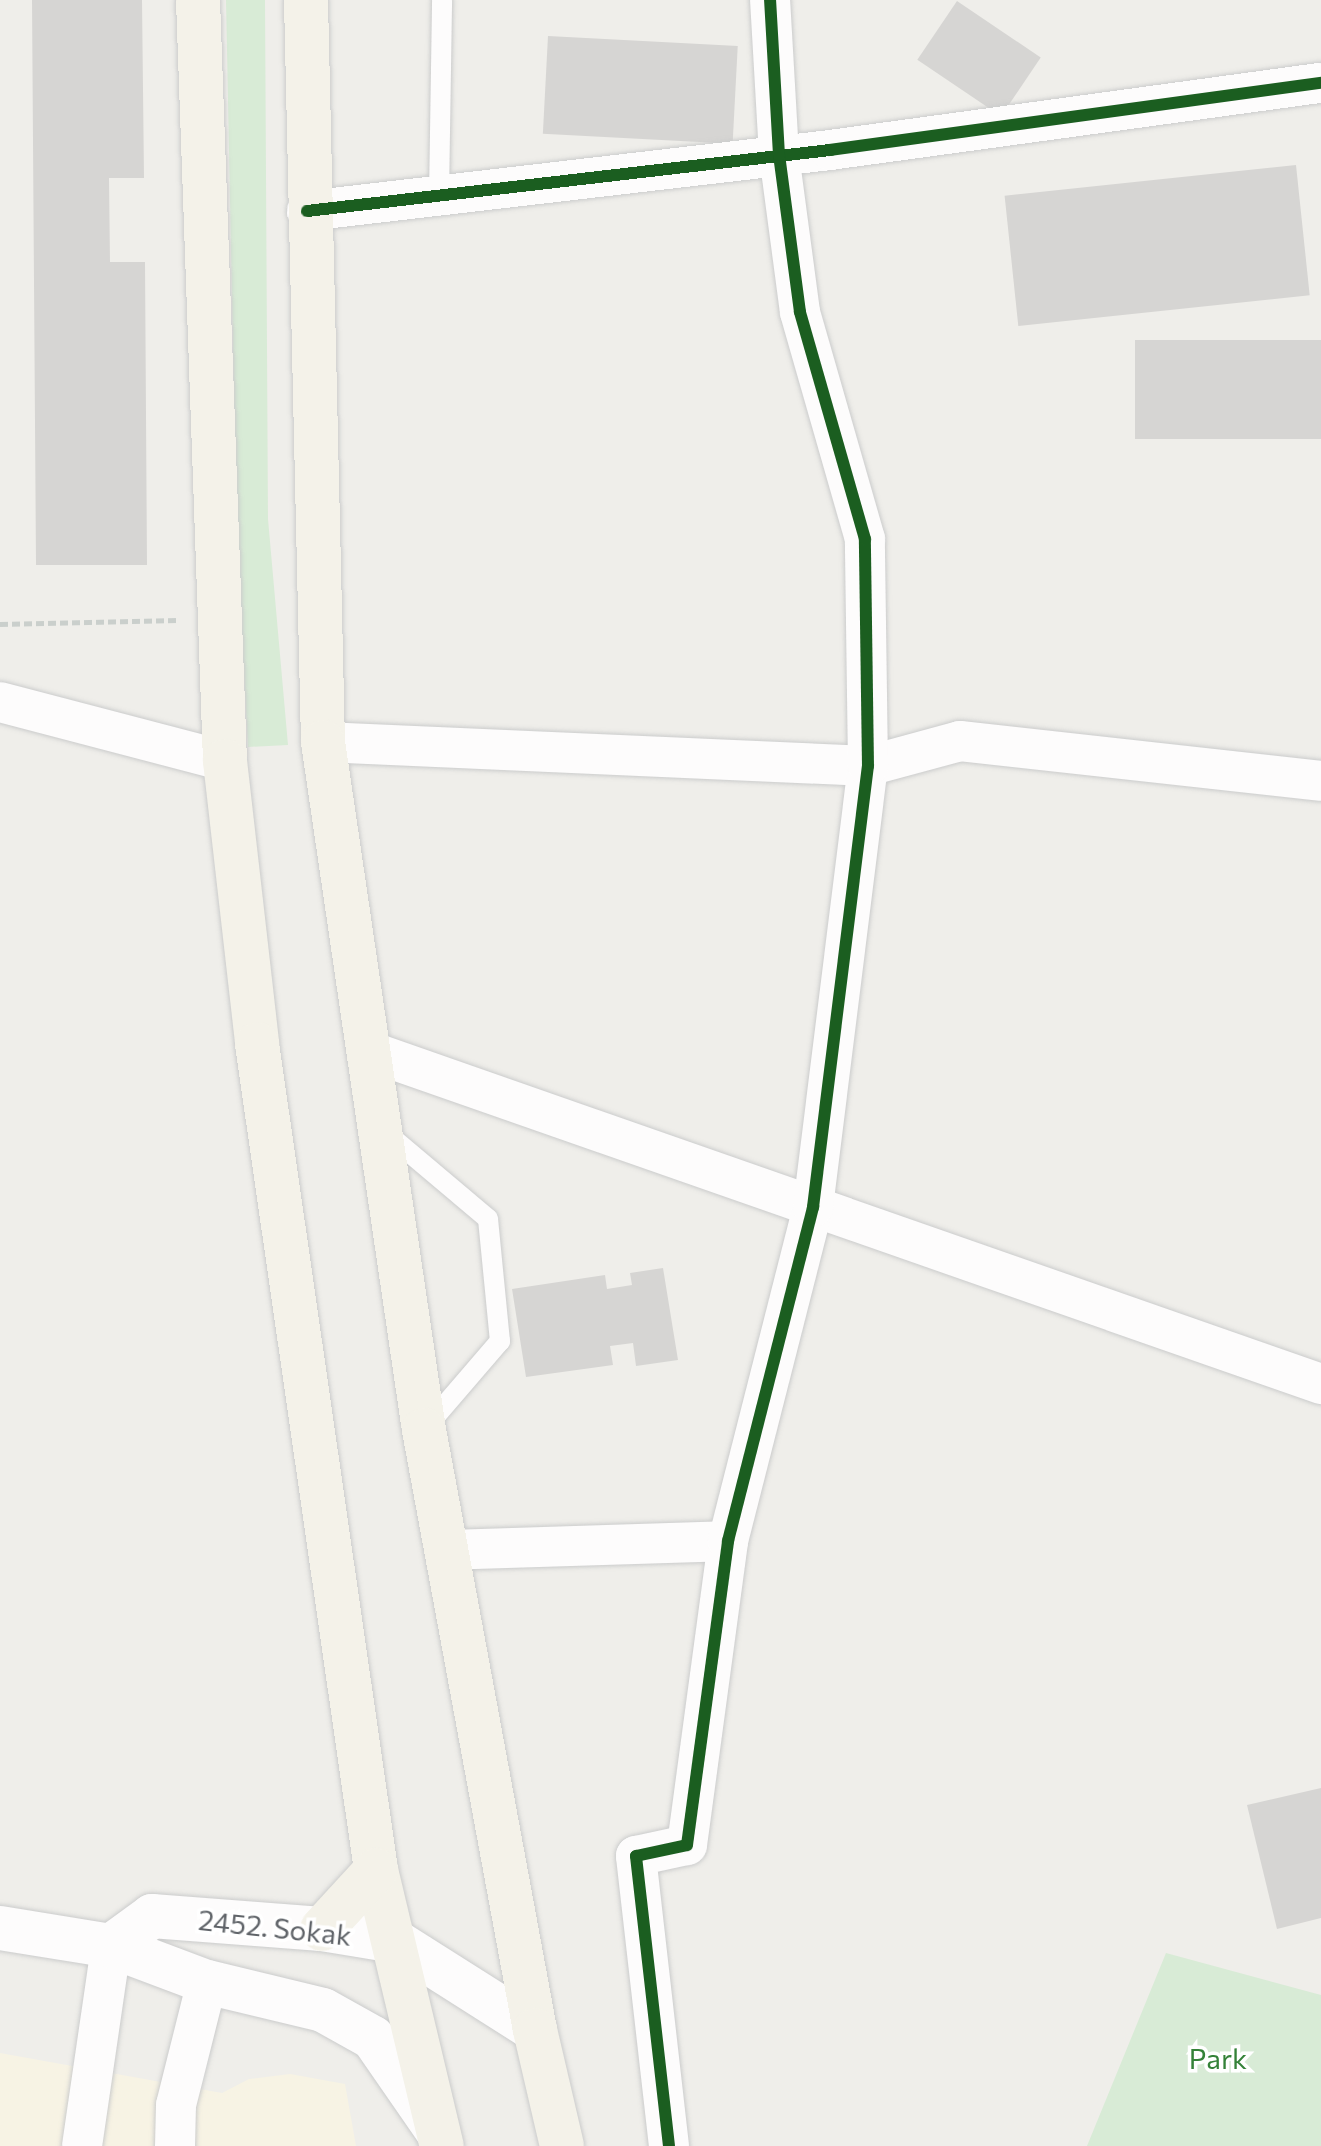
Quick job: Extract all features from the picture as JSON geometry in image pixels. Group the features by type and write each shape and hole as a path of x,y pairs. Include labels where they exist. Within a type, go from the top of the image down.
{"main road":[{"path":"198,0 225,761 257,1044 376,1870 445,2142"},
{"path":"306,0 307,211 323,742 424,1430 535,2030 551,2138"},
{"path":"322,1929 376,1870"},
{"name":"2452. Sokak","path":"111,1946 152,1916 322,1929 395,1941 535,2030"},
{"path":"0,1928 111,1946 207,1982 323,2010 373,2038 445,2142"}],"street":[{"path":"669,2146 636,1856 687,1845 728,1541 813,1207 868,766 865,539 800,312 779,155 770,0"},
{"path":"307,211 779,155 1321,83"},
{"path":"0,702 225,761"},
{"path":"323,742 868,766 960,741 1321,781"},
{"path":"369,1051 1321,1384"},
{"path":"446,1550 728,1541"},
{"path":"82,2146 111,1946"},
{"path":"175,2146 176,2105 207,1982"}],"lane":[{"path":"439,196 442,0"},
{"path":"380,1127 488,1219 500,1341 424,1430"}],"path":[{"path":"0,624 191,620"}],"shaded area":[{"path":"0,2053 222,2093 249,2079 290,2074 345,2084 356,2146 0,2146"}],"green space":[{"path":"226,0 265,0 268,519 288,745 248,747 237,550"},
{"name":"Park","path":"1166,1953 1321,1995 1321,2146 1087,2146"}],"building":[{"path":"32,0 142,0 144,178 109,178 110,262 145,262 147,565 36,565"},
{"path":"957,1 1041,57 1001,116 917,60"},
{"path":"548,36 738,46 733,144 543,134"},
{"path":"1296,165 1310,295 1018,326 1005,196"},
{"path":"1135,340 1321,340 1321,439 1135,439"},
{"path":"663,1268 678,1360 636,1366 633,1343 610,1346 613,1365 526,1377 512,1289 605,1275 607,1289 632,1285 630,1273"},
{"path":"1321,1788 1321,1918 1277,1929 1247,1805"}],"cycle path":[{"path":"669,2146 636,1856 687,1845 728,1541 813,1207 868,766 865,539 800,312 779,155 770,0"},
{"path":"307,211 830,150 1321,83"}]}
